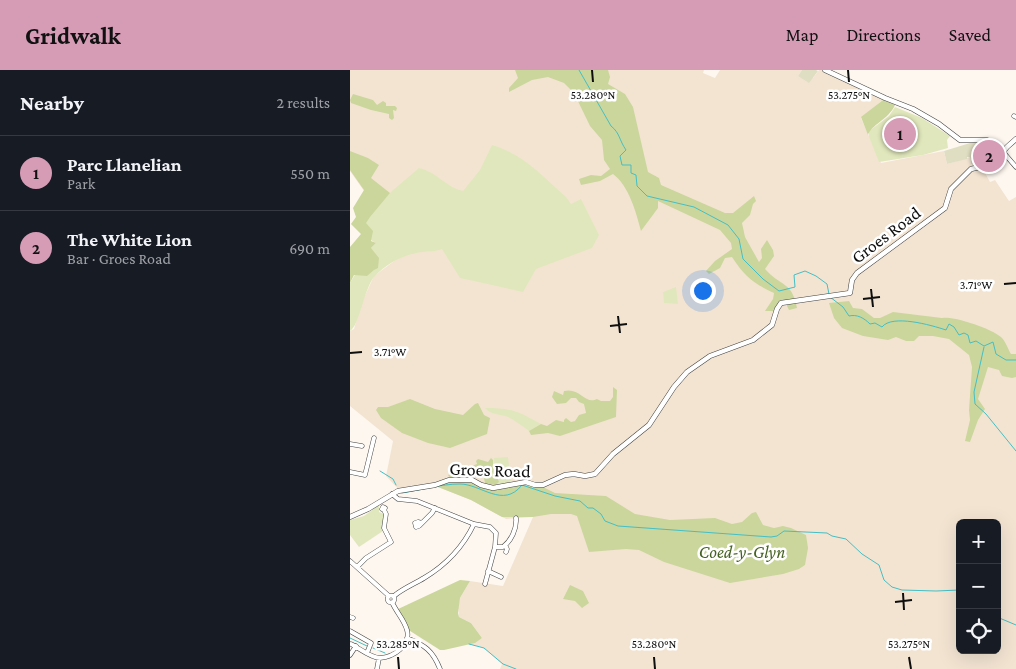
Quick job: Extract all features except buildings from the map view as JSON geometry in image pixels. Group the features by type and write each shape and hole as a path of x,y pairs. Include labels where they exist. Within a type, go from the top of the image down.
{"street":[{"path":"825,70 913,109 939,124 960,140 988,140 997,146 1016,167"},
{"path":"1003,152 1016,139"},
{"name":"Groes Road","path":"350,517 407,488 435,485 449,480 472,480 493,488 526,482 543,485 565,475 585,476 595,474 613,454 649,425 674,387 687,372 710,356 752,340 772,325 781,303 848,294 856,273 945,208 951,189 971,169 984,166 996,160 1003,152"},
{"path":"350,472 365,475 374,438"},
{"path":"350,444 362,446"},
{"path":"392,494 398,499 417,501 474,524 490,527 496,534 495,547 485,584"},
{"path":"421,514 424,522 435,508"},
{"path":"357,567 366,558 388,546 391,542 384,528 386,514 384,510"},
{"path":"495,547 503,548 510,542 515,531 516,518"},
{"path":"350,654 354,645 379,658 393,655 401,648 407,638 404,620 392,602 388,600 391,596 425,578 450,559 468,537 474,524"},
{"path":"505,545 508,549 506,552"},
{"path":"350,561 391,596"},
{"path":"488,571 502,577"},
{"path":"350,631 371,643 367,653"},
{"path":"407,638 423,645 432,653 440,669"},
{"path":"377,669 379,658"}],"green space":[{"path":"350,70 704,70 703,73 715,78 720,70 802,70 798,76 813,78 819,70 825,70 885,98 861,118 881,163 944,151 947,164 970,157 974,168 982,167 990,182 995,180 1009,201 1016,197 1016,669 500,669 502,664 484,648 469,644 482,638 471,623 459,617 458,607 460,598 470,581 503,586 533,517 506,519 471,500 438,487 402,493 386,476 393,441 350,406 350,331 354,329 362,302 374,276 397,259 367,237 376,208 350,171"},
{"path":"515,70 608,70 610,77 608,84 625,94 633,107 648,172 659,178 661,185 725,213 733,213 754,196 756,201 753,204 750,215 742,223 745,237 759,262 762,258 761,249 767,240 774,256 765,269 789,289 795,299 797,308 789,310 785,302 776,311 765,311 773,299 774,293 750,279 732,257 725,258 720,268 709,274 706,271 715,261 732,249 731,243 720,230 658,201 658,208 641,231 628,192 613,174 600,181 581,185 579,179 591,175 601,176 610,169 604,160 602,140 590,126 574,93 564,83 548,77 532,80 509,92 509,88 518,78"},
{"path":"802,70 818,71 809,83 798,76"},
{"path":"353,94 373,100 377,105 383,101 386,103 386,106 395,106 397,108 396,111 393,110 394,118 392,120 389,118 389,114 351,103 350,100"},
{"path":"883,100 895,105 889,114 868,135 861,117"},
{"path":"895,107 922,118 950,136 947,140 948,148 923,155 879,162 869,137 869,131 889,116"},
{"path":"980,140 990,162 976,166 971,164 970,157 967,157 967,159 947,164 944,151"},
{"path":"492,145 514,154 532,166 566,197 571,204 581,199 599,235 592,248 536,269 523,292 460,278 442,249 403,257 380,271 371,281 357,321 350,331 350,283 376,243 367,237 362,216 376,208 392,191 419,168 430,172 451,186 463,191 480,170"},
{"path":"350,151 368,158 379,165 371,178 390,193 366,223 373,231 371,241 376,243 371,248 379,258 378,268 367,276 354,275 350,283 350,247 361,234 351,224 356,217 353,208 364,190 350,170"},
{"path":"676,287 678,304 664,303 663,292"},
{"path":"849,301 853,308 862,309 874,318 880,318 893,312 948,318 972,323 1001,337 1011,354 1016,354 1016,377 1002,376 999,370 988,367 978,399 985,409 978,420 970,442 965,441 970,420 972,367 969,355 949,339 919,336 914,341 906,341 896,337 888,340 863,336 842,328 834,318 829,303"},
{"path":"613,387 617,390 616,417 560,436 548,433 531,435 529,431 541,424 547,426 556,420 564,422 566,418 571,422 575,421 579,415 586,413 584,404 576,398 571,398 566,403 557,404 552,397 554,391 563,395 564,391 570,390 589,400 610,401 613,397"},
{"path":"410,399 435,409 463,415 478,403 484,415 490,418 487,434 450,448 428,443 402,433 381,418 376,410 378,407 388,407"},
{"path":"485,408 514,411 541,424 529,431 508,417 493,413"},
{"path":"508,457 511,482 496,484 494,458"},
{"path":"491,458 499,482 495,485 485,483 482,469 468,470 465,473 469,477 450,478 448,475 477,464 476,461 478,459 488,462"},
{"name":"Coed-y-Glyn","path":"450,481 471,481 492,489 525,483 543,487 555,493 606,496 635,514 670,520 715,518 732,524 742,522 752,513 756,512 763,525 774,528 783,526 806,535 808,548 805,565 783,574 730,583 664,562 639,550 626,549 589,552 577,516 571,514 502,517 471,500 438,487 401,492"},
{"path":"379,505 379,512 384,514 383,531 359,547 350,535 350,520 364,516"},
{"path":"460,580 470,581 460,598 459,617 471,623 482,638 475,643 440,650 407,629 396,610"},
{"path":"570,585 583,591 589,603 582,608 575,601 563,599"}],"waterway":[{"path":"579,70 626,150 620,156 622,165 631,165 631,173 636,175 637,186 647,196 694,207 728,225 739,239 743,259 763,279 779,291 795,287 794,275 805,271 827,284 829,294"},
{"path":"830,297 843,307 849,316 860,317 870,324 875,323 882,327 887,323 903,321 922,323 946,330 949,324 954,327 959,335 964,333 968,335 970,343 976,341 984,346 993,342 996,354 1006,360 1016,360"},
{"path":"984,347 974,392 975,404 986,414 1016,451"},
{"path":"380,471 393,479 396,485"},
{"path":"402,493 460,484 500,495 507,495 515,492 522,485 555,496 580,501 588,508 593,508 601,514 605,521 618,526 771,537 777,536 784,531 827,533 846,539 862,554 879,565 884,580 892,587 902,590 956,590"},
{"path":"1001,619 1016,625"},
{"path":"350,638 367,646"},
{"path":"469,644 484,648 503,664 516,669"},
{"path":"373,648 385,653"}],"place":[{"name":"Parc Llanelian","path":"900,134"},
{"name":"The White Lion","path":"989,156"}]}
